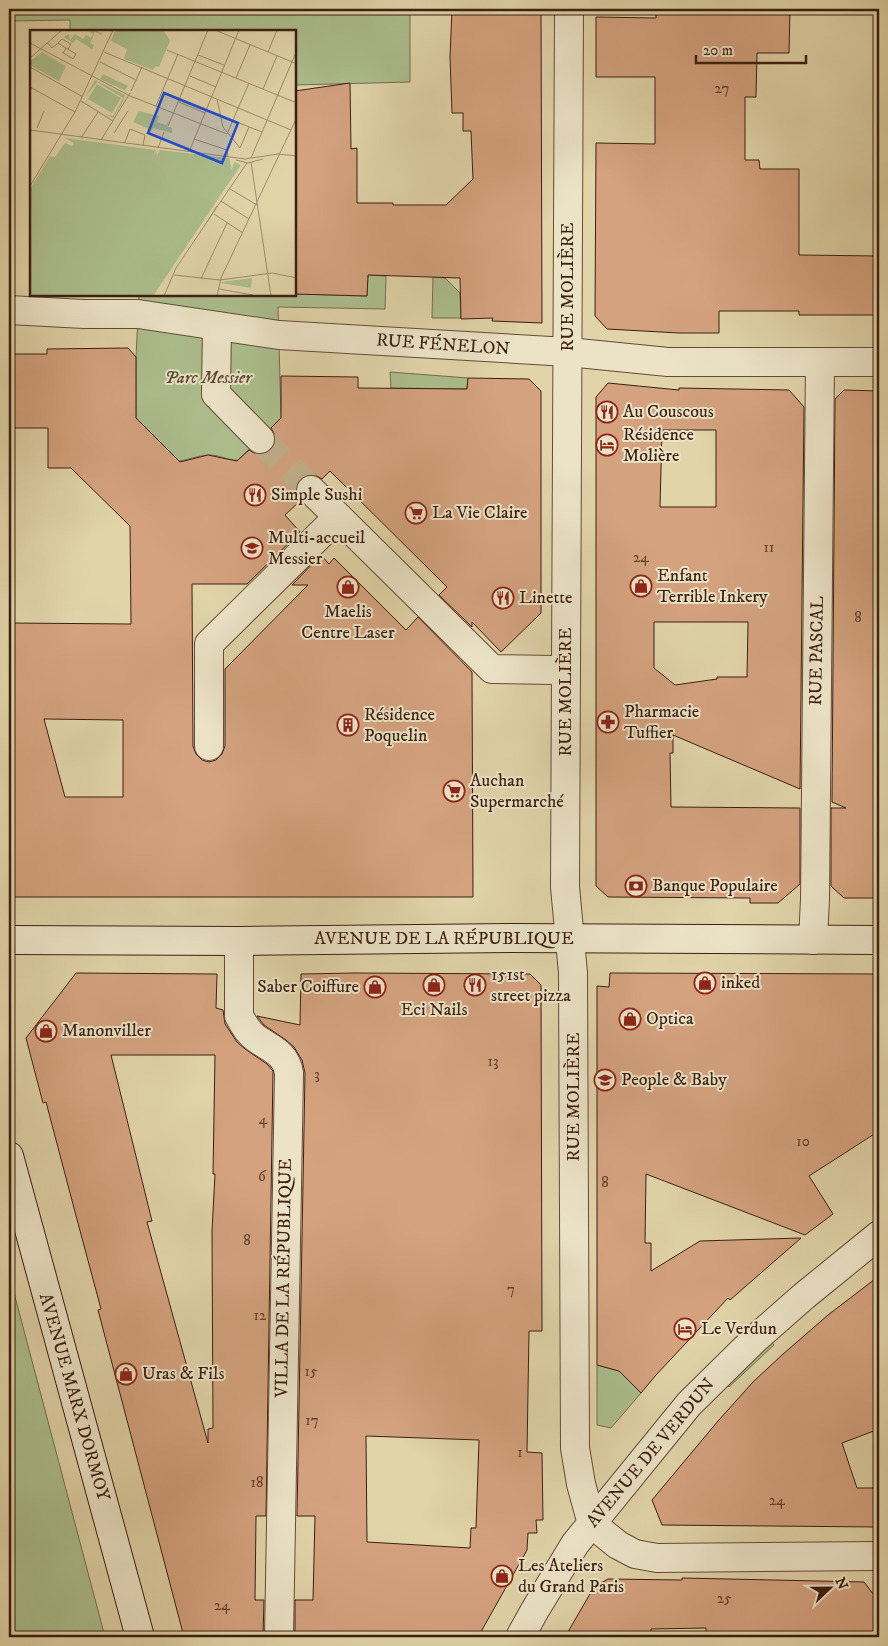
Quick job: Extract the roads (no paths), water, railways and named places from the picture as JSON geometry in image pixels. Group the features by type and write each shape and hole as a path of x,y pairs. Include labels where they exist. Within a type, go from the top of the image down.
{"street":[{"name":"RUE MOLIÈRE","path":"569,9 565,887 574,972 575,1448 581,1484 592,1524"},
{"name":"RUE FÉNELON","path":"9,310 84,314 138,314 279,335 358,338 542,352 568,352 668,362 879,362"},
{"path":"217,326 216,394 260,439"},
{"name":"RUE PASCAL","path":"813,940 820,362"},
{"path":"311,490 492,669 554,670"},
{"path":"209,746 209,644 338,517"},
{"name":"AVENUE DE LA RÉPUBLIQUE","path":"9,940 570,938 879,940"},
{"name":"VILLA DE LA RÉPUBLIQUE","path":"239,940 239,1016 244,1026 255,1038 278,1052 284,1058 288,1065 289,1073 279,1637"},
{"name":"AVENUE MARX DORMOY","path":"9,1156 140,1637"},
{"name":"AVENUE DE VERDUN","path":"520,1637 575,1544 689,1404 736,1357 804,1296 879,1235"},
{"path":"592,1524 618,1545 635,1554 657,1558 879,1556"}],"tunnel":[{"path":"260,439 311,490"}],"place":[{"name":"Au Couscous","path":"607,412"},
{"name":"Résidence Molière","path":"607,445"},
{"name":"Simple Sushi","path":"255,495"},
{"name":"La Vie Claire","path":"416,513"},
{"name":"Multi-accueil Messier","path":"252,548"},
{"name":"Enfant Terrible Inkery","path":"641,586"},
{"name":"Maelis Centre Laser","path":"348,587"},
{"name":"Linette","path":"503,598"},
{"name":"Pharmacie Tuffier","path":"608,722"},
{"name":"Résidence Poquelin","path":"348,725"},
{"name":"Auchan Supermarché","path":"454,791"},
{"name":"Banque Populaire","path":"636,886"},
{"name":"inked","path":"705,983"},
{"name":"Eci Nails","path":"434,985"},
{"name":"151st street pizza","path":"475,985"},
{"name":"Saber Coiffure","path":"375,987"},
{"name":"Optica","path":"630,1019"},
{"name":"Manonviller","path":"46,1031"},
{"name":"People & Baby","path":"605,1080"},
{"name":"Le Verdun","path":"685,1329"},
{"name":"Uras & Fils","path":"126,1374"},
{"name":"Les Ateliers du Grand Paris","path":"502,1576"}],"park label":[{"name":"Parc Messier","path":"208,378"}]}
